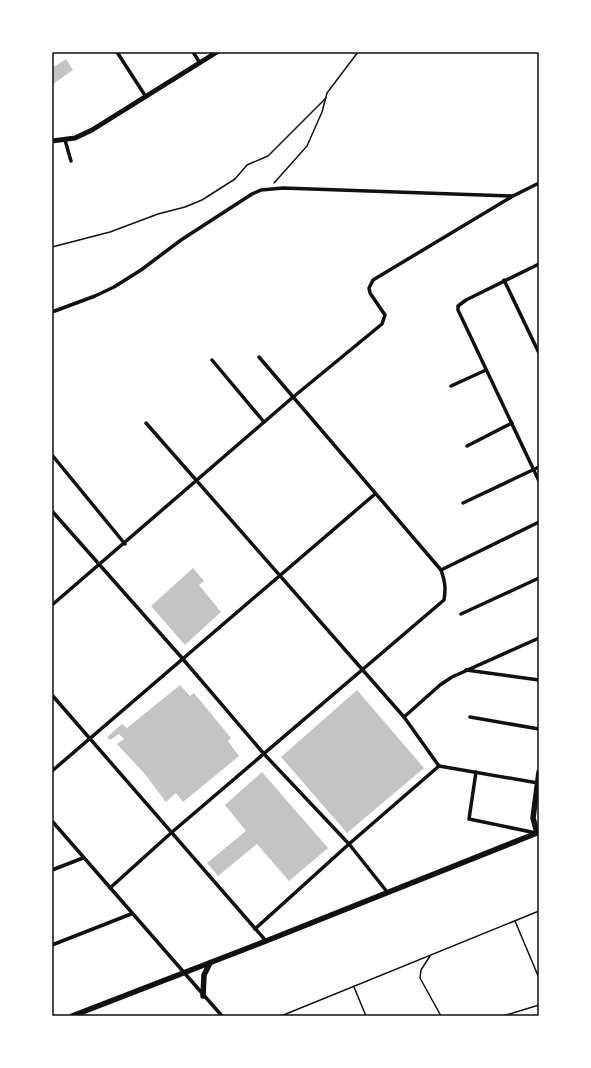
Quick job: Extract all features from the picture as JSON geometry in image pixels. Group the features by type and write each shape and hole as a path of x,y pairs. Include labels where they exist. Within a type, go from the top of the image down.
{"main road":[{"path":"52,141 75,138 92,130 216,52"},
{"path":"72,1016 266,942 538,832 533,818 539,772"},
{"path":"203,996 204,975 210,963"}],"street":[{"path":"117,52 146,97"},
{"path":"193,52 200,63"},
{"path":"65,140 71,161"},
{"path":"52,605 125,544 196,480 292,398 382,324 385,318 370,293 370,284 378,277 513,196 539,183"},
{"path":"52,312 95,296 114,287 220,214 252,194 269,188 513,196"},
{"path":"539,264 504,280 466,300 458,306 459,315 539,481"},
{"path":"504,280 539,353"},
{"path":"110,888 171,833 444,600 446,591 445,581 441,570 292,398 259,357"},
{"path":"212,360 264,422"},
{"path":"451,386 486,370"},
{"path":"146,423 363,670 404,718 439,766 538,782"},
{"path":"467,446 512,423"},
{"path":"52,455 125,544"},
{"path":"463,503 539,467"},
{"path":"52,771 278,575 375,494"},
{"path":"52,511 98,565 182,658 264,754 349,844 388,893"},
{"path":"441,570 539,522"},
{"path":"461,614 539,578"},
{"path":"404,718 440,685 465,670 539,638"},
{"path":"465,670 539,680"},
{"path":"52,695 266,942"},
{"path":"470,717 539,729"},
{"path":"255,929 349,844 439,766"},
{"path":"476,772 469,819 538,832"},
{"path":"52,821 131,914 222,1016"},
{"path":"52,870 83,858"},
{"path":"52,945 131,914"}],"lane":[{"path":"281,1016 539,911"},
{"path":"515,921 539,978"},
{"path":"431,955 421,970 420,978 441,1016"},
{"path":"354,986 366,1016"},
{"path":"503,1016 539,1005"}],"path":[{"path":"269,188 307,146 322,112 326,98 335,81 358,52"},
{"path":"52,247 110,232 158,214 185,207 202,200 235,179 247,165 268,156 326,98"}],"building":[{"path":"66,59 73,70 53,84 52,68"},
{"path":"193,568 204,581 199,585 221,612 185,645 151,606"},
{"path":"180,685 190,696 194,693 231,738 228,741 239,756 183,802 176,793 166,802 144,773 117,744 124,739 119,734 110,740 107,737 122,724 127,728"},
{"path":"357,690 424,768 347,833 281,757"},
{"path":"262,772 328,848 289,881 257,844 218,876 207,863 246,831 225,805"}]}
